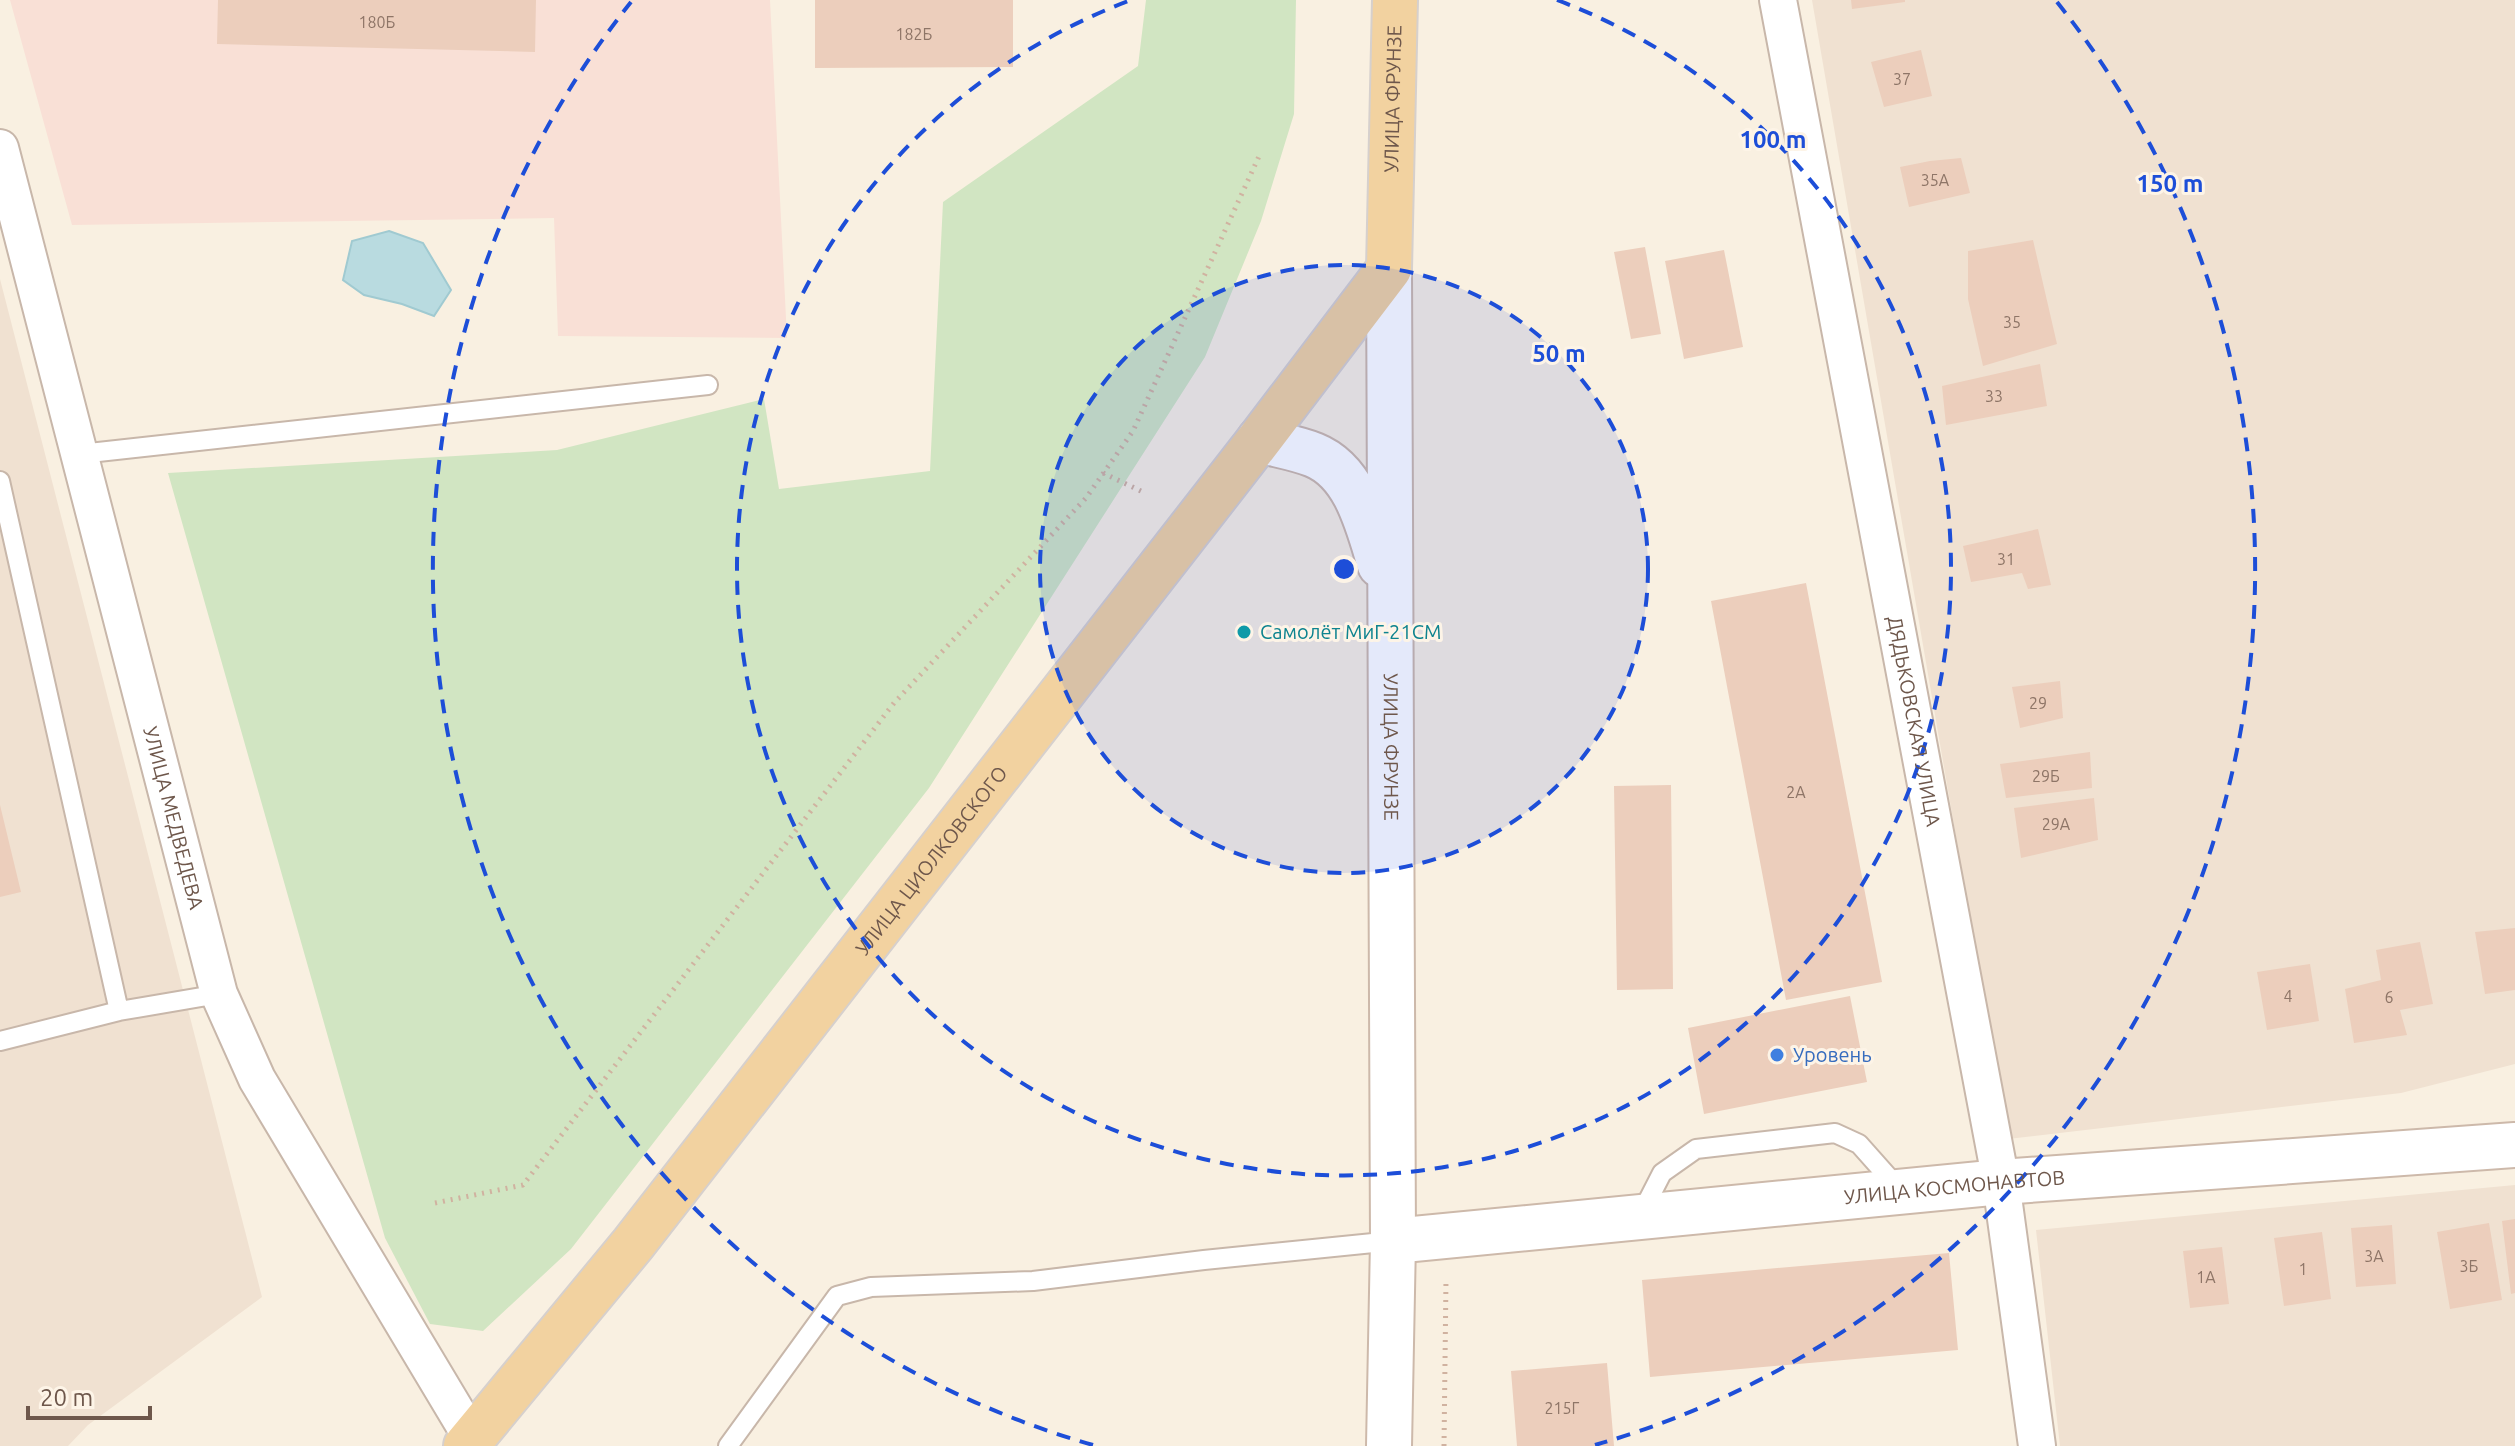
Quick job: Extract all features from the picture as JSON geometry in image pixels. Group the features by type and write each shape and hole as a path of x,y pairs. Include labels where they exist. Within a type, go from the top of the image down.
{"main road":[{"name":"УЛИЦА ФРУНЗЕ","path":"1389,1446 1393,1241 1389,269 1395,0"},
{"name":"УЛИЦА ЦИОЛКОВСКОГО","path":"469,1442 642,1232 1389,269"},
{"path":"1259,440 1316,456 1342,475 1364,515 1392,602"},
{"name":"УЛИЦА КОСМОНАВТОВ","path":"1393,1241 2001,1182 2515,1145"}],"street":[{"name":"ДЯДЬКОВСКАЯ УЛИЦА","path":"1778,0 2001,1182 2037,1446"},
{"name":"УЛИЦА МЕДВЕДЕВА","path":"0,148 219,994 257,1079 469,1442"}],"lane":[{"path":"80,454 708,385"},
{"path":"0,481 119,1011"},
{"path":"0,1041 119,1011 219,994"},
{"path":"1639,1217 1662,1173 1696,1149 1835,1133 1859,1144 1901,1191"},
{"path":"728,1446 837,1296 871,1287 1033,1281 1393,1241"}],"path":[{"path":"435,1203 523,1185 894,703 1086,498 1133,431 1261,152"},
{"path":"1103,473 1145,493"},
{"path":"1444,1446 1447,1236"}],"shaded area":[{"path":"10,0 770,0 787,338 558,336 554,218 72,225"},
{"path":"1812,0 2515,0 2515,1064 2401,1093 2008,1139"},
{"path":"0,279 262,1297 88,1425 68,1446 0,1446"},
{"path":"2515,1185 2515,1446 2060,1446 2036,1230"}],"green space":[{"path":"1146,0 1296,0 1294,114 1261,221 1205,357 929,788 571,1249 483,1331 430,1324 385,1238 168,473 557,450 764,399 779,489 930,471 943,202 1138,66"}],"water":[{"path":"389,231 423,243 451,290 434,316 364,295 343,280 352,241"}],"building":[{"path":"218,0 536,0 535,52 217,44"},
{"path":"815,0 1013,0 1013,67 815,68"},
{"path":"1851,0 1905,0 1905,2 1852,9"},
{"path":"1921,50 1932,96 1884,107 1871,62"},
{"path":"1961,158 1970,193 1909,207 1900,167"},
{"path":"2033,240 2057,344 1983,366 1968,299 1968,251"},
{"path":"1645,247 1661,334 1631,339 1614,252"},
{"path":"1724,250 1743,347 1684,359 1665,261"},
{"path":"2040,364 2047,406 1946,425 1942,386"},
{"path":"2038,529 2051,585 2028,589 2022,573 1971,582 1963,546"},
{"path":"1806,583 1882,982 1786,1000 1711,601"},
{"path":"2060,681 2063,718 2020,728 2012,687"},
{"path":"2090,752 2092,788 2006,798 2000,764"},
{"path":"1671,785 1673,989 1617,990 1614,786"},
{"path":"2094,798 2098,840 2021,858 2014,808"},
{"path":"0,805 21,892 0,897"},
{"path":"2515,928 2515,990 2485,994 2475,932"},
{"path":"2420,942 2433,1004 2400,1010 2407,1035 2354,1043 2345,989 2381,980 2376,950"},
{"path":"2310,964 2319,1021 2267,1030 2257,972"},
{"name":"Уровень","path":"1850,996 1867,1082 1704,1114 1688,1028"},
{"path":"2515,1219 2515,1293 2511,1294 2502,1221"},
{"path":"2489,1223 2502,1300 2450,1309 2437,1232"},
{"path":"2392,1225 2396,1284 2356,1287 2351,1228"},
{"path":"2322,1232 2331,1299 2284,1306 2274,1238"},
{"path":"2222,1247 2229,1304 2190,1308 2183,1251"},
{"path":"1949,1253 1958,1350 1650,1377 1642,1280"},
{"path":"1607,1363 1614,1446 1517,1446 1511,1371"}],"place":[{"name":"Самолёт МиГ-21СМ","path":"1244,632"},
{"name":"Уровень","path":"1777,1055"}]}
